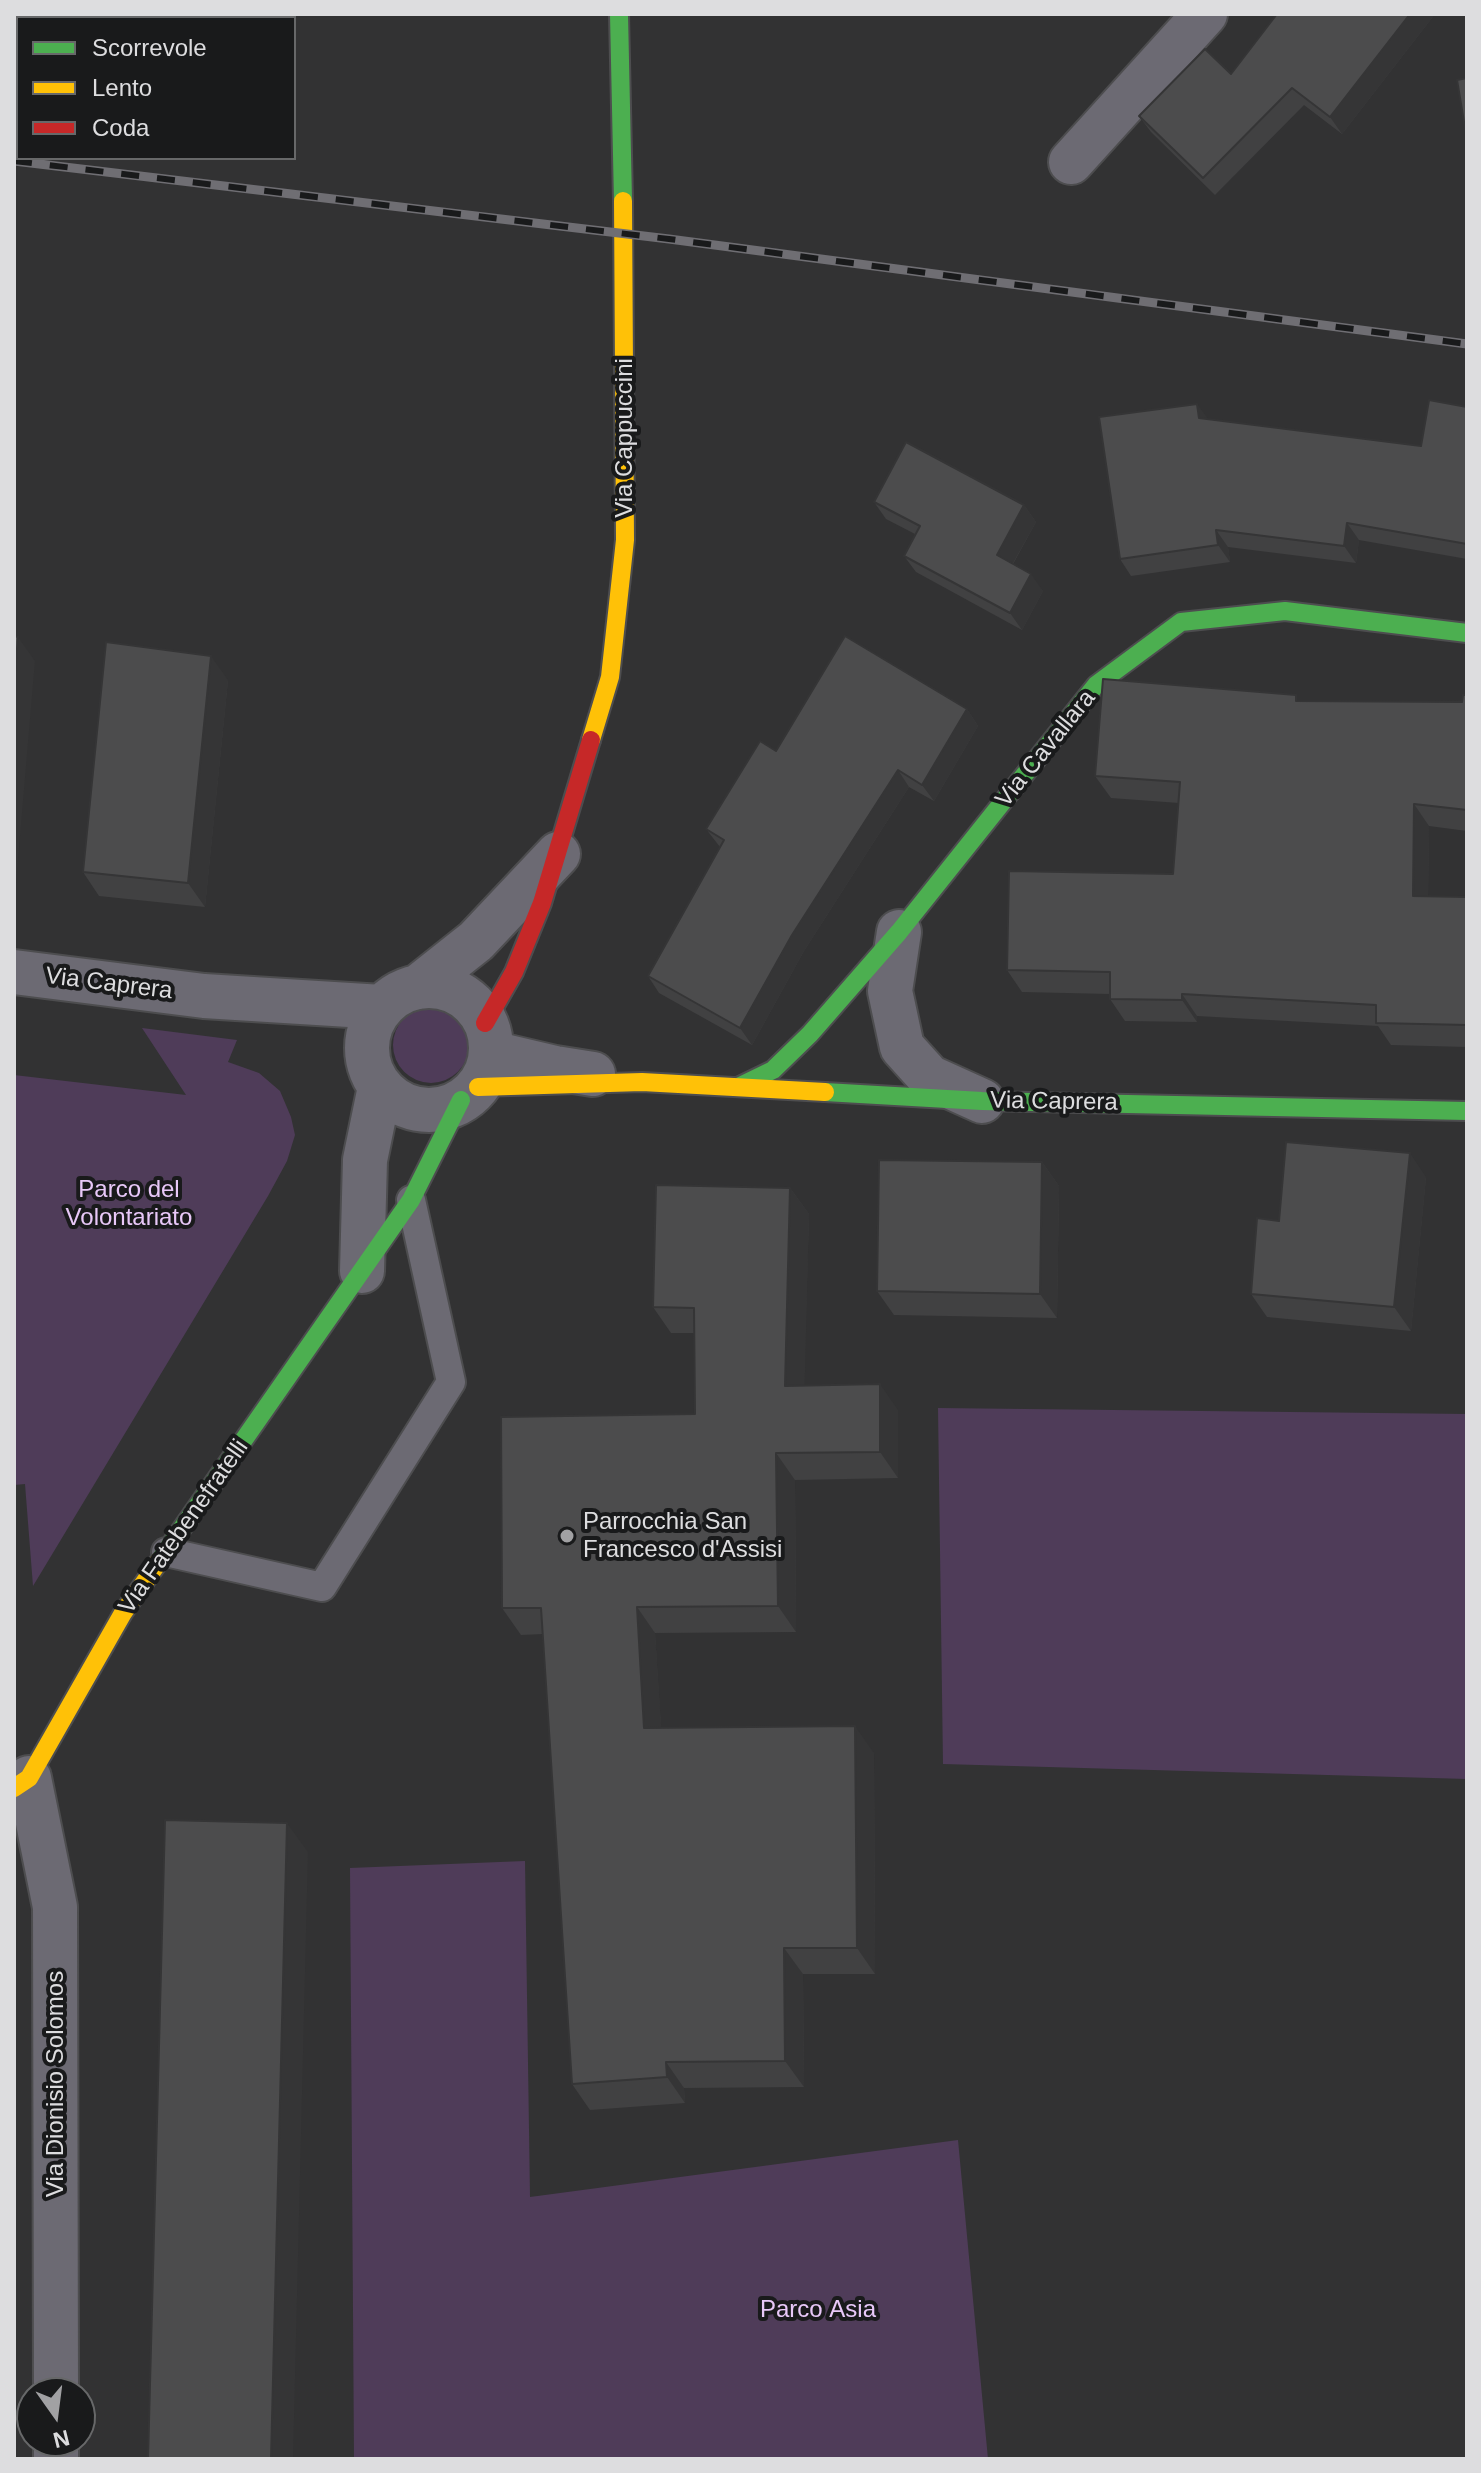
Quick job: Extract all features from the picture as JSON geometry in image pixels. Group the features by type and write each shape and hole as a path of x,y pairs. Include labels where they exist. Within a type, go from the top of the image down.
{"street":[{"name":"Via Cappuccini","path":"479,1066 542,903 610,677 625,540 625,297 619,14"},
{"path":"1071,162 1205,14"},
{"name":"Via Cavallara","path":"738,1087 773,1070 810,1034 899,932 1096,685 1181,622 1285,611 1467,633"},
{"name":"Via Cappuccini","path":"400,997 476,941 558,854"},
{"name":"Via Cavallara","path":"899,932 890,991 902,1047 929,1077 982,1101"},
{"name":"Via Caprera","path":"14,972 204,996 400,997"},
{"path":"362,1271 365,1160 375,1077 366,1046 371,1025 400,997 439,987 458,993 474,1006 479,1066 445,1108 427,1110 409,1107 393,1099 375,1077"},
{"name":"Via Caprera","path":"204,996 329,1035 375,1077"},
{"name":"Via Caprera","path":"479,1066 555,1068 642,1082 982,1101 1467,1111"},
{"name":"Via Fatebenefratelli","path":"21,1783 123,1613 411,1200 479,1066"},
{"name":"Via Dionisio Solomos","path":"21,1783 55,1907 56,2377"}],"lane":[{"path":"166,1552 322,1587 451,1382 411,1200"}],"green space":[{"path":"431,1007 446,1010 458,1018 466,1030 469,1045 466,1060 458,1072 446,1080 431,1083 416,1080 404,1072 396,1060 393,1045 396,1030 404,1018 416,1010"},
{"name":"Parco del Volontariato","path":"142,1028 237,1040 228,1062 259,1073 280,1091 295,1135 287,1161 268,1196 33,1586 25,1484 14,1485 14,1075 186,1095"},
{"path":"938,1408 1467,1414 1467,1779 943,1764"},
{"name":"Parco Asia","path":"525,1861 530,2197 958,2140 988,2459 354,2459 350,1868"}],"building":[{"path":"1277,14 1410,14 1330,117 1292,88 1203,178 1139,116 1205,49 1231,74"},
{"path":"1467,78 1467,140 1457,80"},
{"path":"1429,400 1467,407 1467,544 1347,523 1344,546 1216,530 1218,545 1120,559 1099,417 1197,404 1199,418 1421,446"},
{"path":"906,442 1024,505 997,555 1031,574 1010,613 904,556 920,526 874,502"},
{"path":"14,636 18,637 14,683"},
{"path":"845,636 967,709 922,785 898,770 792,935 740,1028 648,976 724,840 706,829 760,741 776,751"},
{"path":"106,642 211,656 188,883 83,872"},
{"path":"1103,679 1296,695 1296,701 1462,702 1463,695 1467,695 1467,810 1414,804 1413,896 1467,897 1467,1025 1376,1023 1376,1005 1182,994 1182,1000 1110,999 1110,972 1007,970 1009,871 1173,874 1180,782 1095,776"},
{"path":"1286,1142 1410,1153 1394,1307 1251,1294 1257,1218 1279,1221"},
{"path":"879,1160 1042,1162 1040,1294 877,1291"},
{"path":"656,1185 790,1188 785,1386 880,1384 880,1452 776,1453 778,1606 637,1607 644,1728 855,1726 857,1948 784,1948 785,2061 666,2062 667,2077 572,2084 541,1608 502,1608 501,1417 695,1414 694,1308 653,1307"},
{"path":"165,1820 287,1823 271,2459 148,2459"}],"railway":[{"path":"14,161 669,239 1467,344"}],"traffic: fast":[{"path":"619,14 623,201"},
{"path":"738,1087 773,1070 810,1034 899,932 1096,685 1181,622 1285,611 1467,633"},
{"path":"825,1092 982,1101 1467,1111"},
{"path":"160,1560 411,1200 461,1100"}],"traffic: slow":[{"path":"591,740 610,677 625,540 623,201"},
{"path":"478,1087 642,1082 825,1092"},
{"path":"14,1788 29,1778 123,1613 160,1560"}],"traffic: jam":[{"path":"485,1023 514,972 542,903 591,740"}],"place":[{"name":"Parrocchia San Francesco d'Assisi","path":"567,1536"}]}
